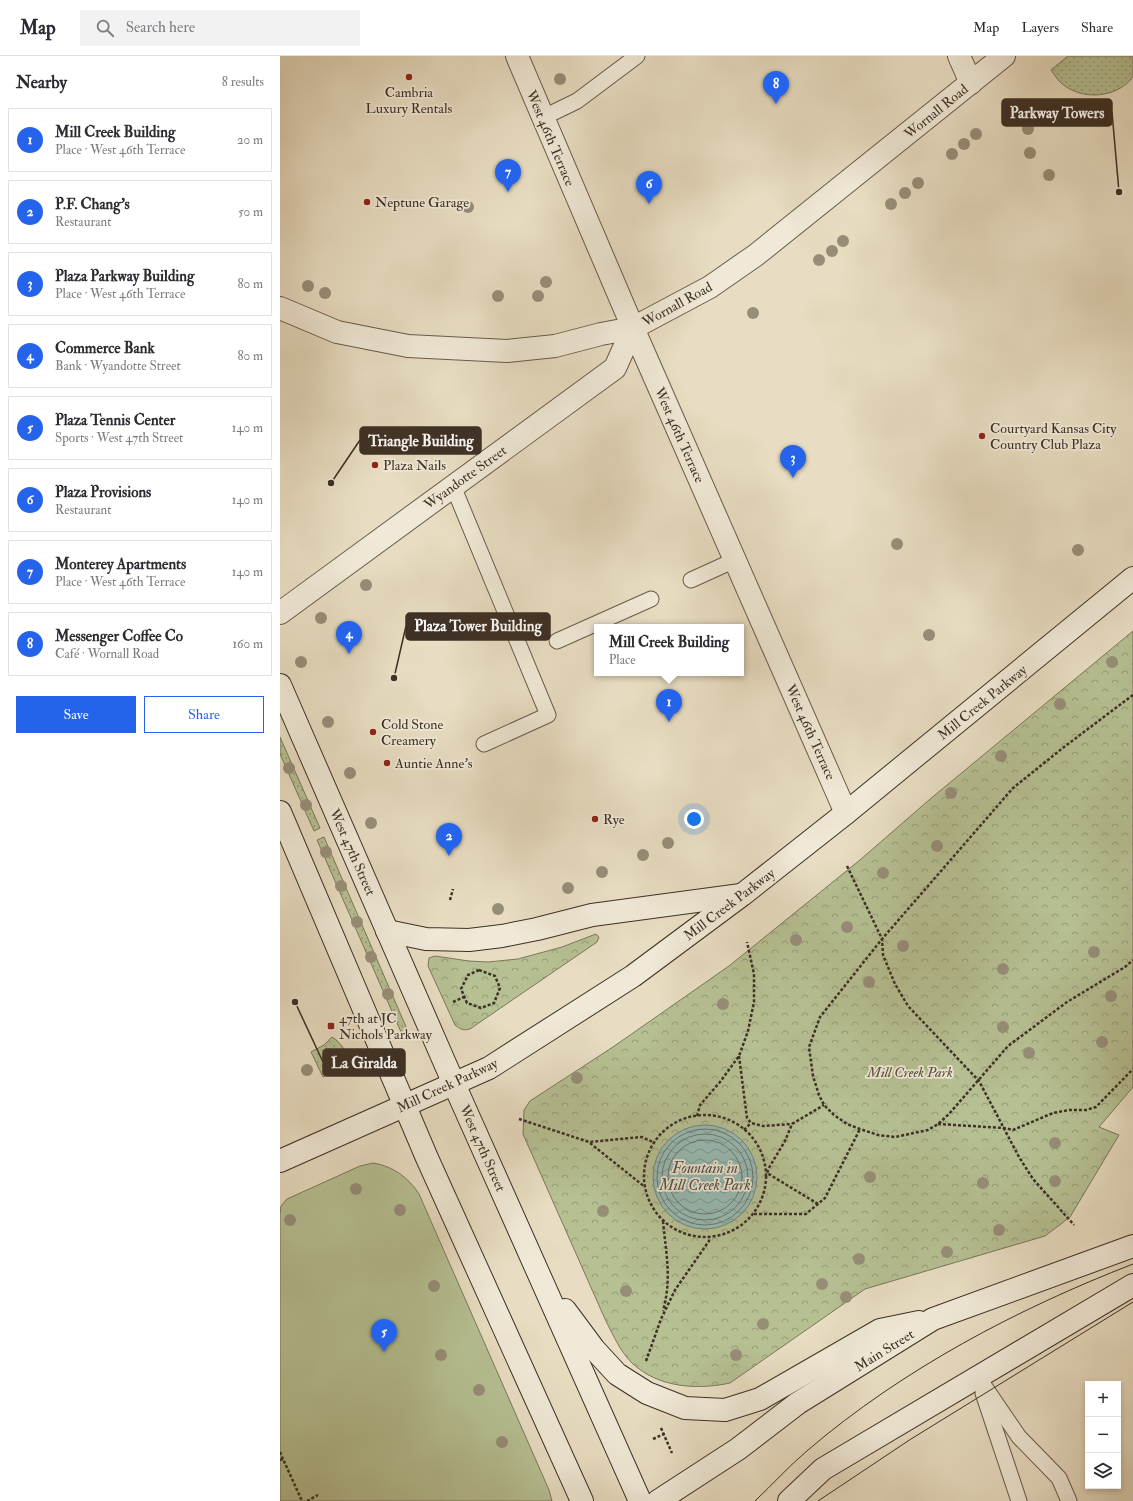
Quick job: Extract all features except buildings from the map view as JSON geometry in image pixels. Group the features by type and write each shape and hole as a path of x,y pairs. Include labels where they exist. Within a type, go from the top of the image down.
{"main road":[{"name":"West 46th Terrace","path":"517,56 542,118 633,328 846,813"},
{"path":"959,56 971,83"},
{"name":"Wornall Road","path":"280,308 337,332 408,346 506,351 555,346 601,334 633,328 710,286 756,255 1004,56"},
{"name":"Wyandotte Street","path":"280,613 615,368 633,328"},
{"name":"Mill Creek Parkway","path":"280,1161 489,1068 633,976 742,895 846,813 1133,578"},
{"name":"West 47th Street","path":"280,685 454,1084 640,1501"},
{"path":"280,812 404,1106 582,1501"},
{"path":"387,930 426,939 469,940 502,936 592,915 742,895"},
{"name":"Main Street","path":"658,1501 738,1449 798,1403 933,1319 1133,1246"},
{"path":"540,1275 594,1349 617,1374 647,1393 685,1408 725,1410 760,1399 880,1330 933,1319"},
{"path":"789,1501 823,1470 1133,1285"}],"lane":[{"path":"542,118 577,101 637,56"},
{"path":"452,486 548,716 484,744"},
{"path":"691,580 735,560"},
{"path":"595,624 651,599"},
{"path":"557,641 594,624"},
{"path":"978,1377 1019,1501"},
{"path":"978,1377 1018,1437 1058,1478 1069,1501"}],"path":[{"path":"1133,695 1013,788 882,939 820,1016 809,1047 813,1076 819,1095 824,1105 834,1115 847,1124 878,1135 895,1137 928,1130 938,1124 949,1114 1008,1046 1067,1002 1126,968 1133,960"},
{"path":"847,866 882,939 883,955 895,984 908,1006 978,1081 1019,1157 1033,1179 1074,1225"},
{"path":"450,900 453,889"},
{"path":"697,1116 700,1105 720,1082 739,1056 748,1031 754,1002 754,974 747,942"},
{"path":"479,970 495,976 500,988 494,1003 482,1008 467,1003 464,996 461,989 468,975 479,970"},
{"path":"453,1002 464,996"},
{"path":"739,1056 746,1118 751,1123 763,1126 792,1124 824,1105"},
{"path":"938,1124 1004,1128 1013,1130 1053,1113 1069,1110 1086,1110 1096,1107 1133,1069"},
{"path":"792,1124 785,1141 767,1173 765,1189 760,1203 754,1214 736,1230 709,1237 692,1236 677,1230 663,1221 652,1206 645,1188 644,1173 647,1158 662,1133 673,1124 686,1118 702,1115 719,1117 735,1122 758,1145 764,1159 767,1173 818,1204"},
{"path":"518,1118 589,1142 645,1188"},
{"path":"744,1130 751,1123"},
{"path":"754,1214 806,1214 825,1198 860,1129"},
{"path":"589,1142 642,1137 655,1143"},
{"path":"644,1366 668,1296 669,1278 663,1221"},
{"path":"661,1319 675,1290 708,1241 709,1237"},
{"path":"658,1421 672,1453"},
{"path":"652,1439 664,1434"},
{"path":"280,1452 281,1460 302,1501"},
{"path":"307,1501 318,1495"}],"green space":[{"path":"1068,56 1133,56 1133,77 1117,90 1108,93 1087,95 1077,92 1060,82 1051,70"},
{"name":"Mill Creek Park","path":"1133,631 1133,1087 1099,1127 1119,1135 1070,1217 1045,1236 865,1289 730,1383 705,1386 679,1385 654,1378 642,1371 632,1363 624,1353 605,1319 523,1134 524,1110 530,1101 613,1047 729,966 860,860 929,800"},
{"path":"280,737 320,828 314,831 280,754"},
{"path":"324,837 407,1029 401,1032 317,840"},
{"path":"596,934 599,937 597,942 468,1030 458,1028 455,1025 428,966 429,958 435,956 488,962 518,959 562,947"},
{"path":"332,1037 342,1046 346,1054 346,1059 341,1069 323,1077 311,1052 324,1045","holes":["332,1050 335,1050 338,1059 326,1066 322,1060 322,1057"]},
{"path":"373,1163 387,1167 400,1174 415,1188 419,1194 549,1490 552,1501 280,1501 281,1206 287,1199 360,1166"}],"water":[{"name":"Fountain in Mill Creek Park","path":"705,1125 725,1129 742,1140 753,1157 757,1177 753,1197 742,1214 725,1225 705,1229 685,1225 668,1214 657,1197 653,1177 657,1157 668,1140 685,1129"}],"tram line":[{"path":"755,1501 801,1456 844,1421 922,1367 1004,1321 1133,1264"},
{"path":"818,1501 911,1439 1133,1302"}],"place":[{"name":"Cambria Luxury Rentals","path":"409,77"},
{"name":"Messenger Coffee Co","path":"776,104"},
{"name":"Monterey Apartments","path":"508,192"},
{"name":"Parkway Towers","path":"1119,192"},
{"name":"Neptune Garage","path":"367,202"},
{"name":"Plaza Provisions","path":"649,204"},
{"name":"Courtyard Kansas City Country Club Plaza","path":"982,436"},
{"name":"Plaza Nails","path":"375,465"},
{"name":"Plaza Parkway Building","path":"793,478"},
{"name":"Triangle Building","path":"331,483"},
{"name":"Commerce Bank","path":"349,654"},
{"name":"Plaza Tower Building","path":"394,678"},
{"name":"Mill Creek Building","path":"669,722"},
{"name":"Cold Stone Creamery","path":"373,732"},
{"name":"Auntie Anne's","path":"387,763"},
{"name":"Rye","path":"595,819"},
{"name":"P.F. Chang's","path":"449,856"},
{"name":"La Giralda","path":"295,1002"},
{"name":"47th at JC Nichols Parkway","path":"331,1026"},
{"name":"Plaza Tennis Center","path":"384,1352"}]}
